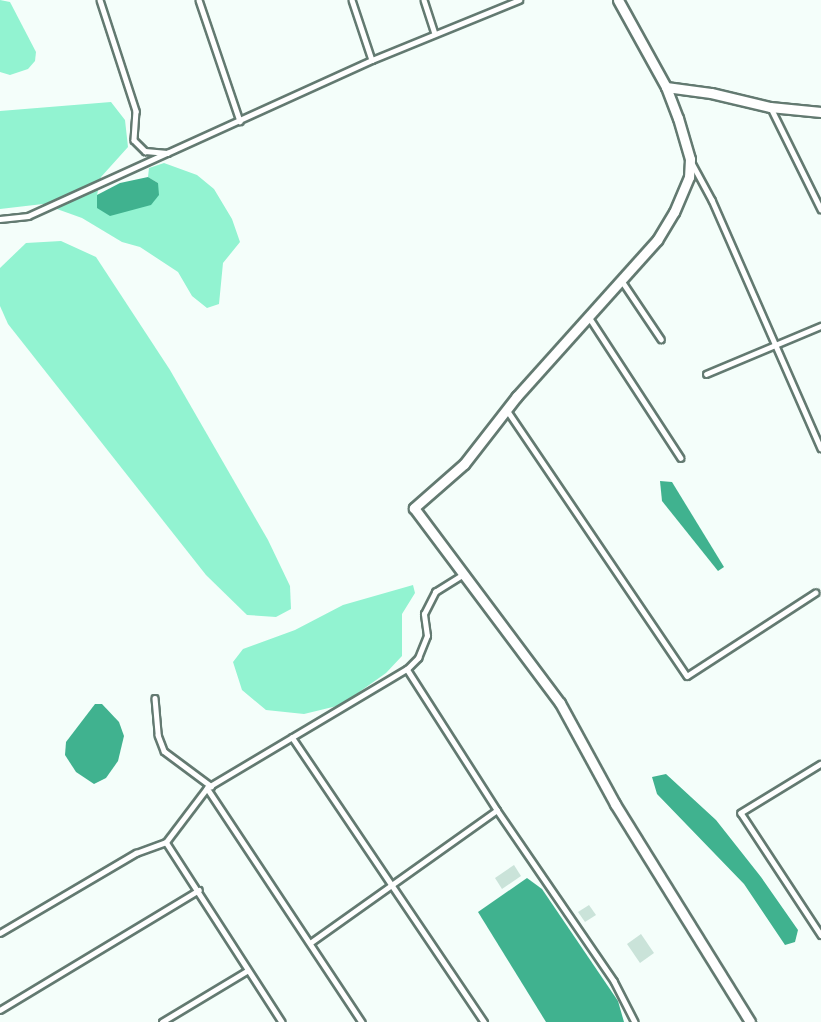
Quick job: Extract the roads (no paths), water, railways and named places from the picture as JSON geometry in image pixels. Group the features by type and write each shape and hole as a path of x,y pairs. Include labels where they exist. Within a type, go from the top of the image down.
{"street":[{"path":"618,0 666,87 690,159 689,177 674,212 657,240 506,409 464,464 414,508 560,703 615,804 750,1022"},
{"path":"666,87 711,93 771,107 821,112"}],"lane":[{"path":"100,0 136,111 134,140 145,151 167,153"},
{"path":"199,0 240,121"},
{"path":"352,0 372,60"},
{"path":"424,0 435,33"},
{"path":"0,219 28,216 372,60 516,1"},
{"path":"771,107 821,209"},
{"path":"690,159 712,200 821,448"},
{"path":"621,280 661,339"},
{"path":"588,317 681,458"},
{"path":"706,374 821,326"},
{"path":"506,409 687,676 815,593"},
{"path":"0,933 136,853 166,842 209,787 407,669 418,658 427,636 424,614 435,593 465,573"},
{"path":"407,669 497,810 614,981 635,1022"},
{"path":"155,698 158,735 164,751 186,764 209,787 362,1022"},
{"path":"292,737 484,1022"},
{"path":"821,764 741,813 821,935"},
{"path":"310,943 497,810"},
{"path":"166,842 282,1022"},
{"path":"0,1010 199,890"},
{"path":"162,1022 247,971"}]}
